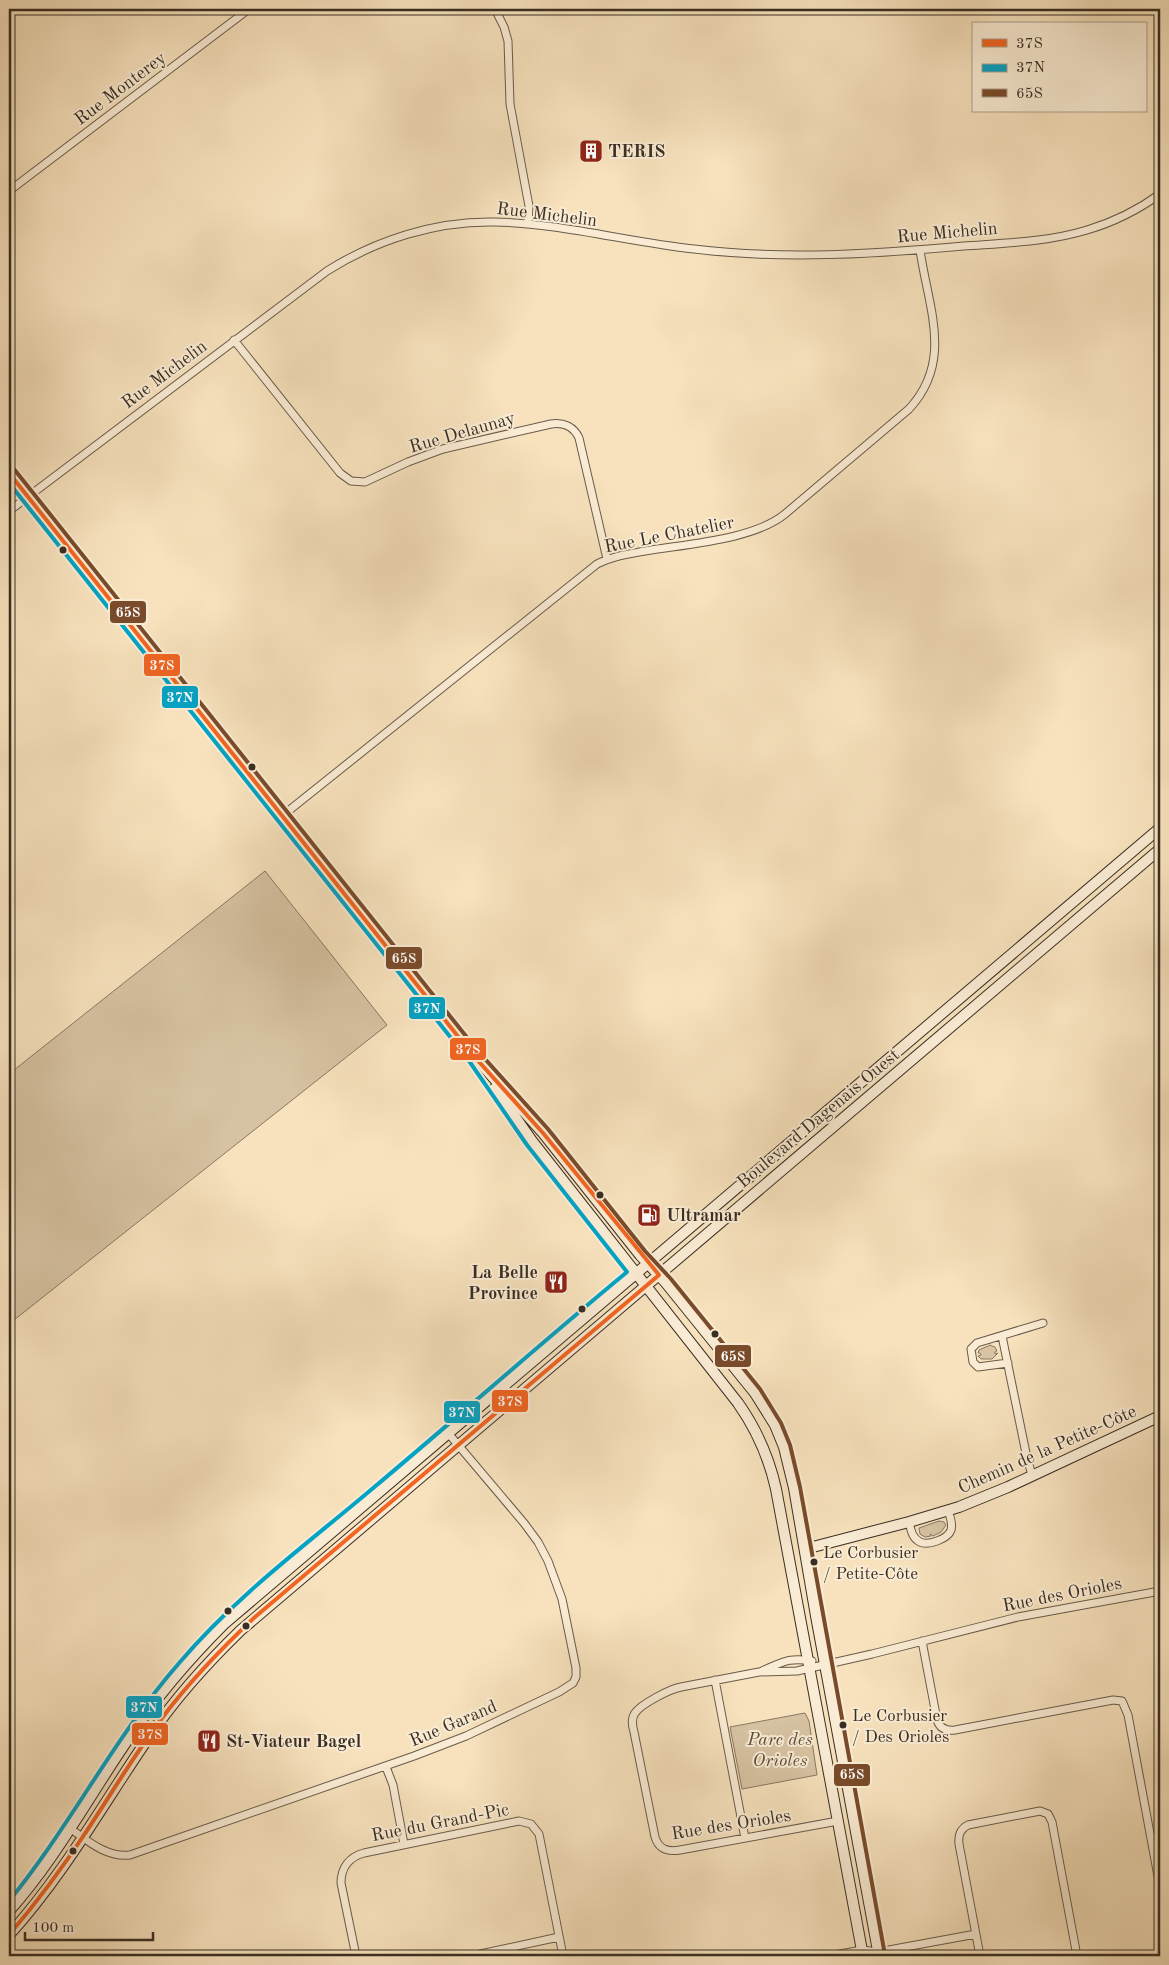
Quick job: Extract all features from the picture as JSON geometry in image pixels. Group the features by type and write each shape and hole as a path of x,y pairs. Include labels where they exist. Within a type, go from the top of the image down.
{"main road":[{"path":"9,473 26,498 472,1054 543,1133 736,1368 768,1413 781,1439 788,1463 879,1954"},
{"name":"Boulevard Dagenais Ouest","path":"9,1911 47,1863 147,1713 172,1680 202,1647 245,1605 1160,828"},
{"name":"Boulevard Dagenais Ouest","path":"9,1935 49,1887 84,1838 151,1734 186,1688 212,1659 255,1617 1160,849"},
{"path":"472,1054 532,1141 738,1403 754,1426 766,1450 776,1489 862,1953"},
{"name":"Chemin de la Petite-Côte","path":"805,1549 909,1522 982,1498 1160,1416"}],"street":[{"name":"Rue Monterey","path":"9,191 249,9"},
{"path":"495,9 504,26 508,41 509,98 528,206 528,224"},
{"name":"Rue Michelin","path":"9,511 327,271 382,243 418,232 451,225 486,222 528,224 684,248 737,253 823,254 920,250 1042,239 1072,234 1114,220 1160,194"},
{"name":"Rue Le Chatelier","path":"282,816 589,570 607,559 744,534 767,527 782,517 909,409 927,383 934,365 936,351 933,321 920,250"},
{"name":"Rue Delaunay","path":"234,340 340,473 348,480 354,482 368,481 418,458 452,446 551,424 562,423 568,426 580,438 607,559"},
{"path":"1008,1363 976,1366 971,1349 974,1345 1043,1323"},
{"path":"1002,1336 1026,1458 1032,1475"},
{"name":"Rue Garand","path":"71,1828 107,1852 120,1855 130,1854 386,1767 455,1741 570,1685 576,1677 575,1661 562,1599 542,1548 520,1517 448,1432"},
{"name":"Chemin de la Petite-Côte","path":"909,1522 912,1533 918,1541 925,1543 937,1540 947,1536 951,1530 952,1524 948,1510"},
{"name":"Rue des Orioles","path":"759,1672 788,1660 808,1664 824,1664 1018,1618 1160,1590"},
{"path":"922,1641 937,1720 939,1726 945,1729 963,1728 1113,1700 1122,1701 1128,1715 1160,1883"},
{"name":"Rue des Orioles","path":"808,1664 790,1672 759,1672 674,1688 640,1708 632,1719 634,1732 655,1838 659,1846 668,1851 838,1821"},
{"path":"715,1680 745,1838"},
{"path":"386,1767 392,1785 404,1844"},
{"path":"980,1956 959,1844 961,1830 966,1826 974,1824 1034,1812 1043,1812 1050,1816 1052,1822 1077,1956"},
{"name":"Rue du Grand-Pic","path":"356,1956 341,1886 344,1868 350,1859 360,1854 516,1821 531,1824 538,1831 563,1956"},
{"path":"828,1956 862,1953 879,1954 976,1934"},
{"path":"471,1956 559,1937"}],"green space":[{"path":"265,871 387,1025 9,1324 9,1074"},
{"path":"990,1345 995,1347 997,1351 995,1354 998,1353 992,1359 981,1359 978,1356 981,1355 978,1353 979,1350"},
{"path":"939,1521 944,1522 946,1525 941,1532 925,1537 920,1534 919,1528"},
{"name":"Parc des Orioles","path":"805,1713 809,1721 817,1775 742,1789 730,1727"}],"transit line":[{"name":"65S","path":"14,469 477,1050 548,1129 645,1251 671,1279 760,1389 781,1423 790,1445 800,1487 885,1955"},
{"name":"37S","path":"9,473 472,1054 543,1133 659,1275 255,1617 218,1653 162,1718 66,1861 39,1899 9,1935"},
{"name":"37N","path":"9,483 467,1058 527,1145 627,1272 273,1571 224,1615 180,1662 157,1690 114,1750 53,1842 9,1901"}],"place":[{"name":"TERIS","path":"591,151"},
{"name":"Ultramar","path":"649,1215"},
{"name":"La Belle Province","path":"556,1282"},
{"name":"Le Corbusier / Petite-Côte","path":"814,1562"},
{"name":"Le Corbusier / Des Orioles","path":"843,1725"},
{"name":"St-Viateur Bagel","path":"209,1741"}]}
